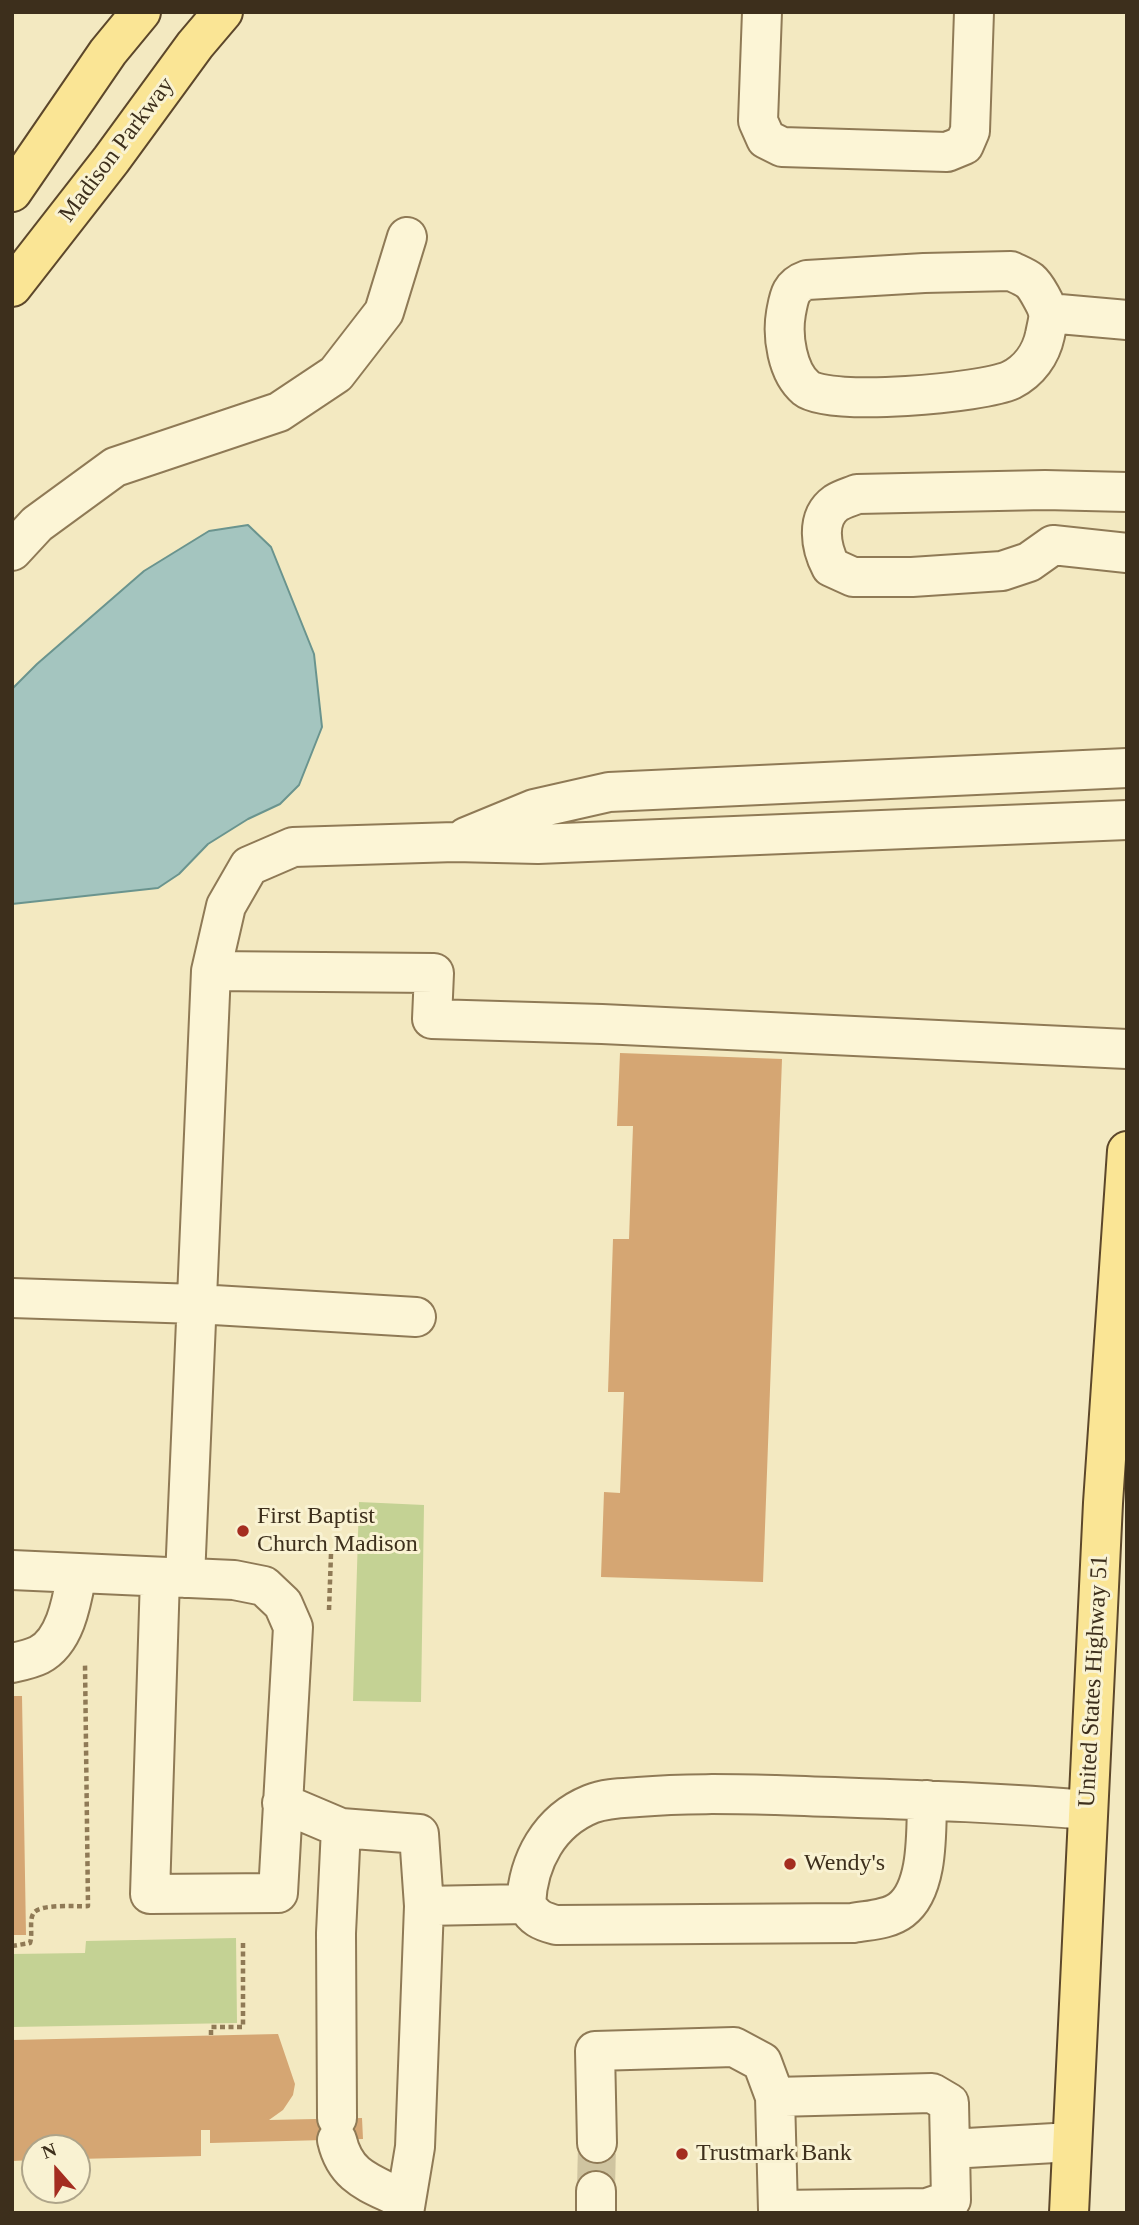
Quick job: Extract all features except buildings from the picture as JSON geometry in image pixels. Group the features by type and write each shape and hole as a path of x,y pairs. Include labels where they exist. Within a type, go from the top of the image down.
{"main road":[{"path":"12,192 108,52 141,12"},
{"name":"Madison Parkway","path":"12,287 223,12"},
{"name":"United States Highway 51","path":"1069,2213 1088,1810 1117,1447 1126,1161"}],"street":[{"path":"762,12 758,121 766,139 782,147 947,152 964,145 970,131 974,12"},
{"path":"12,551 37,524 115,467 279,412 336,374 384,312 407,237"},
{"path":"1011,271 1032,282 1048,313 1040,352 1027,370 1011,380 987,387 879,398 823,396 807,389 796,376 788,354 785,319 789,293 799,283 807,280 1011,271"},
{"path":"1048,313 1127,320"},
{"path":"1127,492 1058,490 857,494 833,505 824,519 821,536 831,567 853,577 912,577 1002,571 1029,562 1053,545 1127,553"},
{"path":"1053,545 1058,490"},
{"path":"455,842 534,809 609,792 1127,768"},
{"path":"12,1570 172,1578 234,1580 264,1586 283,1604 293,1627 278,1892 150,1894 172,1578 197,1304 211,971 226,906 249,866 293,847 455,842 538,844 1127,820"},
{"path":"211,971 434,973 432,1019 602,1024 1127,1049"},
{"path":"12,1298 197,1304 416,1317"},
{"path":"12,1663 40,1654 60,1633 78,1573"},
{"path":"927,1800 926,1840 919,1882 910,1901 900,1911 880,1919 853,1923 556,1925 540,1921 526,1904 527,1884 534,1860 556,1827 571,1815 607,1799 694,1792 927,1800 1004,1803 1088,1810"},
{"path":"282,1803 341,1828 419,1834 424,1906 415,2147 404,2206 354,2174 341,2158 337,2129 336,1933 341,1828"},
{"path":"424,1906 526,1904"},
{"path":"597,2143 595,2050 734,2047 761,2062 775,2097 778,2212 927,2208 951,2200 949,2104 932,2093 775,2097"},
{"path":"950,2150 1072,2142"}],"path":[{"path":"12,1945 30,1943 32,1915 37,1910 46,1907 88,1906 85,1655"},
{"path":"211,2035 211,2027 243,2027 243,1940"}],"green space":[{"path":"359,1502 424,1505 421,1702 353,1701"},
{"path":"236,1938 237,2023 12,2027 12,1954 85,1953 86,1941"}],"water":[{"path":"248,525 271,547 314,654 322,727 299,785 280,804 248,819 208,844 179,874 158,888 12,904 12,689 144,571 209,531"}],"tunnel":[{"path":"596,2191 597,2143"}],"place":[{"name":"First Baptist Church Madison","path":"243,1531"},
{"name":"Wendy's","path":"790,1864"},
{"name":"Trustmark Bank","path":"682,2154"}]}
